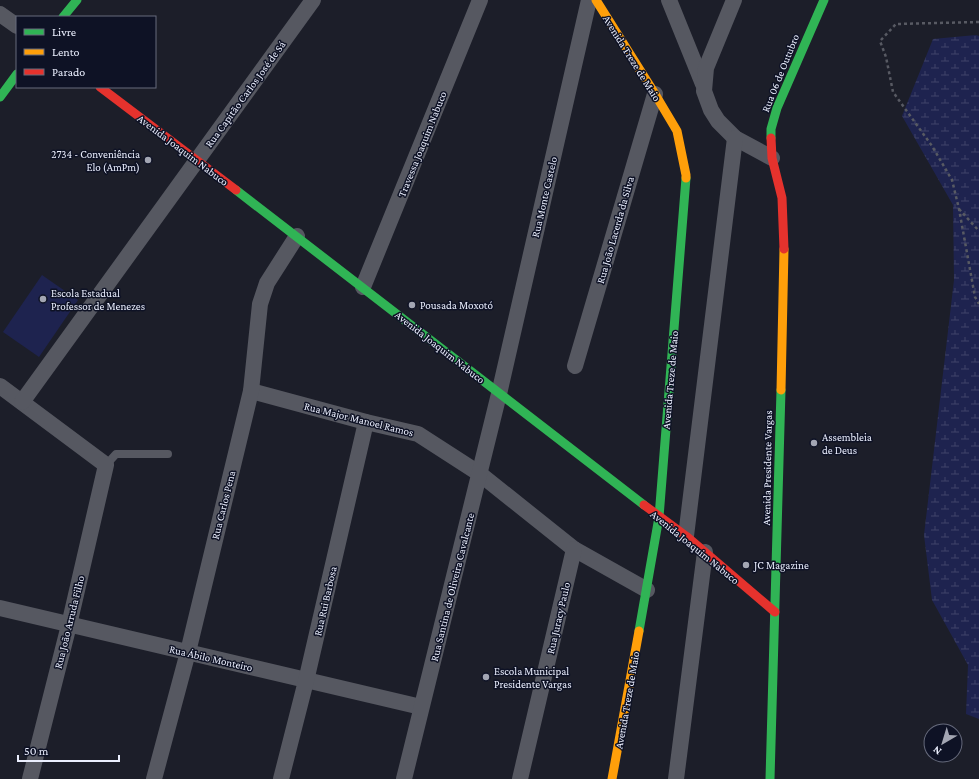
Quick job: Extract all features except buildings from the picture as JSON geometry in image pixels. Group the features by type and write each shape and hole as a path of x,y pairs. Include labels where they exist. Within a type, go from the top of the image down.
{"main road":[{"path":"63,16 77,0"},
{"name":"Avenida Treze de Maio","path":"596,0 677,131 686,174 659,517 612,779"},
{"name":"Rua 06 de Outubro","path":"772,158 771,129 777,108 824,0"},
{"path":"0,97 16,75"},
{"name":"Avenida Joaquim Nabuco","path":"101,88 297,236 499,394 686,536 775,612"},
{"name":"Avenida Presidente Vargas","path":"770,779 784,259 782,198 772,158"}],"street":[{"name":"Rua Capitão Carlos José de Sá","path":"22,402 313,0"},
{"name":"Travessa Joaquim Nabuco","path":"363,287 480,0"},
{"name":"Rua Monte Castelo","path":"499,394 589,0"},
{"path":"668,0 704,86"},
{"path":"734,0 706,68 704,91 711,110 718,121 735,138 772,158"},
{"path":"0,14 16,25"},
{"name":"Rua João Lacerda da Silva","path":"575,366 655,94"},
{"path":"686,536 735,138"},
{"name":"Rua Carlos Pena","path":"154,779 188,652 251,391 260,304 267,283 297,236"},
{"path":"0,386 106,464"},
{"name":"Rua Major Manoel Ramos","path":"251,391 366,422 418,434 480,474 574,550 647,590"},
{"name":"Rua Santina de Oliveira Cavalcante","path":"404,779 499,394"},
{"name":"Rua Rui Barbosa","path":"281,779 306,680 366,422"},
{"name":"Rua João Arruda Filho","path":"30,779 69,625 106,464"},
{"name":"Rua Juracy Paulo","path":"520,779 574,550"},
{"path":"676,779 704,552"},
{"name":"Rua Ábilo Monteiro","path":"0,608 422,707"}],"lane":[{"path":"106,464 116,454 168,454"}],"path":[{"path":"979,22 896,24 880,41 886,57 893,92 932,146 952,180 959,209 975,297 979,304"},
{"path":"959,209 979,232"}],"green space":[{"path":"979,36 979,719 966,714 968,665 932,600 924,535 954,280 953,205 902,116 933,39"},
{"path":"42,275 78,300 39,357 3,332"}],"traffic: fast":[{"path":"64,16 77,0"},
{"path":"771,138 771,129 777,108 824,0"},
{"path":"0,97 16,75"},
{"path":"639,631 659,517 686,178"},
{"path":"236,190 644,505"},
{"path":"770,779 781,390"}],"traffic: slow":[{"path":"596,0 677,131 686,178"},
{"path":"781,390 784,249"},
{"path":"612,779 639,631"}],"traffic: jam":[{"path":"101,88 236,190"},
{"path":"771,138 772,158 782,198 784,249"},
{"path":"644,505 686,536 775,612"}],"place":[{"name":"2734 - Conveniência Elo (AmPm)","path":"148,160"},
{"name":"Escola Estadual Professor de Menezes","path":"43,299"},
{"name":"Pousada Moxotó","path":"412,305"},
{"name":"Assembleia de Deus","path":"814,443"},
{"name":"JC Magazine","path":"746,565"},
{"name":"Escola Municipal Presidente Vargas","path":"486,677"}]}
